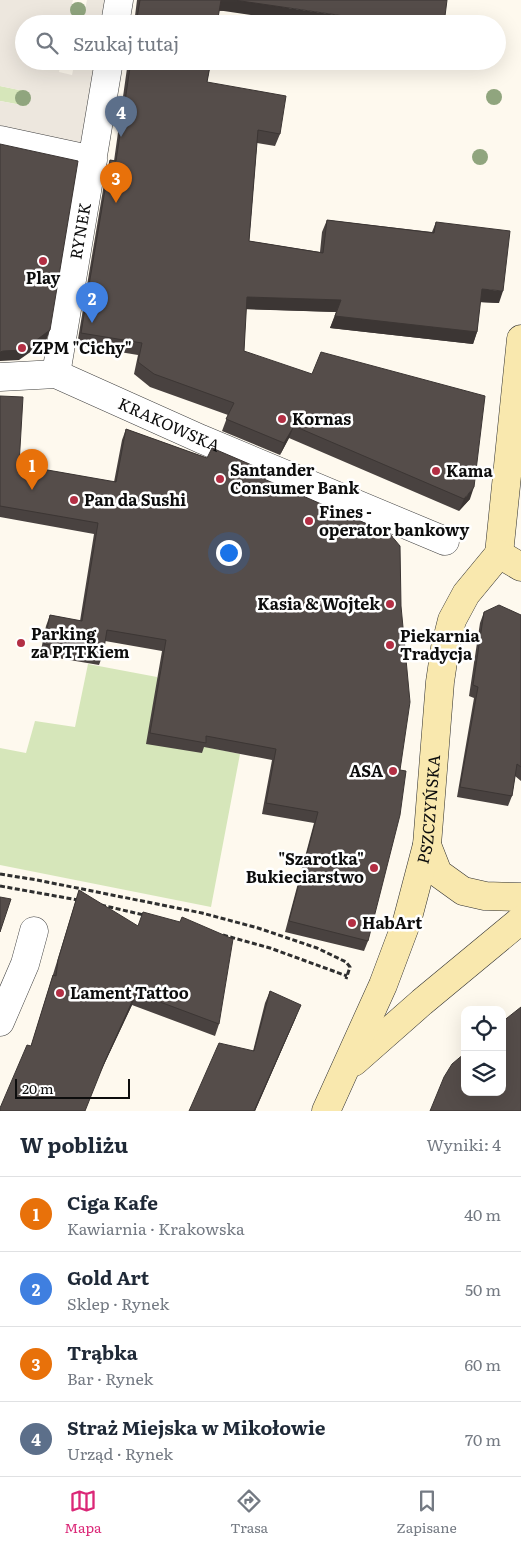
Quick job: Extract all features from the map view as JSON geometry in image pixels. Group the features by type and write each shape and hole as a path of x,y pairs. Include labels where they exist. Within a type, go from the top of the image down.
{"street":[{"path":"116,15 119,0"},
{"name":"RYNEK","path":"56,374 108,70"},
{"path":"0,140 91,169"},
{"path":"510,561 521,340"},
{"name":"KRAKOWSKA","path":"0,377 56,374 194,436 445,540"},
{"name":"PSZCZYŃSKA","path":"326,1111 383,985 407,921 427,845 440,682 445,648 452,620 466,594 510,561"},
{"path":"427,845 438,873 463,891 485,896 521,897"},
{"name":"PSZCZYŃSKA","path":"347,1068 422,1002 521,920"},
{"path":"0,1022 25,964 34,931"}],"path":[{"path":"0,874 202,913 258,928 317,948 346,962 350,967"},
{"path":"0,886 82,901"},
{"path":"91,903 149,916"},
{"path":"214,933 270,948 355,979"}],"green space":[{"path":"0,86 29,92 27,106 0,101"},
{"path":"88,664 157,677 202,746 240,754 211,907 0,865 0,748 26,753 35,721 75,727"}],"shaded area":[{"path":"0,0 73,0 70,11 84,14 87,0 131,0 128,15 15,15 15,70 59,70 59,72 72,75 73,70 119,70 101,179 0,153 0,101 27,106 29,92 0,86"}],"building":[{"path":"140,0 221,0 218,15 138,15"},
{"path":"234,0 447,0 445,15 337,15"},
{"path":"130,70 209,70 207,82 286,96 280,134 258,130 249,241 323,253 327,220 434,233 436,222 510,231 503,291 482,289 477,332 335,316 341,300 247,297 244,351 312,374 321,352 485,396 474,487 464,499 294,426 284,443 226,419 234,403 154,374 138,362 142,343 81,333 110,160 116,161"},
{"path":"0,144 78,161 50,330 23,350 0,352"},
{"path":"0,396 23,397 19,465 116,482 126,429 207,458 212,448 268,472 264,479 390,534 400,546 401,606 410,702 400,770 406,771 400,815 368,941 289,921 318,812 266,803 276,749 206,736 206,743 150,733 166,640 107,630 103,654 44,644 50,615 82,621 98,523 0,506"},
{"path":"499,605 521,615 521,767 517,764 512,796 460,787 478,687 473,685 484,612"},
{"path":"79,890 138,926 143,912 180,922 182,917 233,939 219,1024 136,993 85,1111 0,1111 27,1045 31,1046 53,975 56,976 58,960"},
{"path":"0,897 11,899 0,932"},
{"path":"270,991 301,1005 254,1111 189,1111 219,1043 254,1051"},
{"path":"521,1007 521,1111 430,1111 444,1077 452,1064 461,1056 461,1096 506,1096 506,1019"}],"place":[{"name":"Straż Miejska w Mikołowie","path":"121,137"},
{"name":"Trąbka","path":"116,203"},
{"name":"Play","path":"43,261"},
{"name":"Gold Art","path":"92,323"},
{"name":"ZPM \"Cichy\"","path":"22,348"},
{"name":"Kornas","path":"282,419"},
{"name":"Kama","path":"436,471"},
{"name":"Santander Consumer Bank","path":"220,479"},
{"name":"Ciga Kafe","path":"32,490"},
{"name":"Pan da Sushi","path":"74,500"},
{"name":"Fines - operator bankowy","path":"309,521"},
{"name":"Kasia & Wojtek","path":"390,604"},
{"name":"Parking za PTTKiem","path":"21,643"},
{"name":"Piekarnia Tradycja","path":"390,645"},
{"name":"ASA","path":"393,771"},
{"name":"\"Szarotka\" Bukieciarstwo","path":"374,868"},
{"name":"HabArt","path":"352,923"},
{"name":"Lament Tattoo","path":"60,993"}]}
